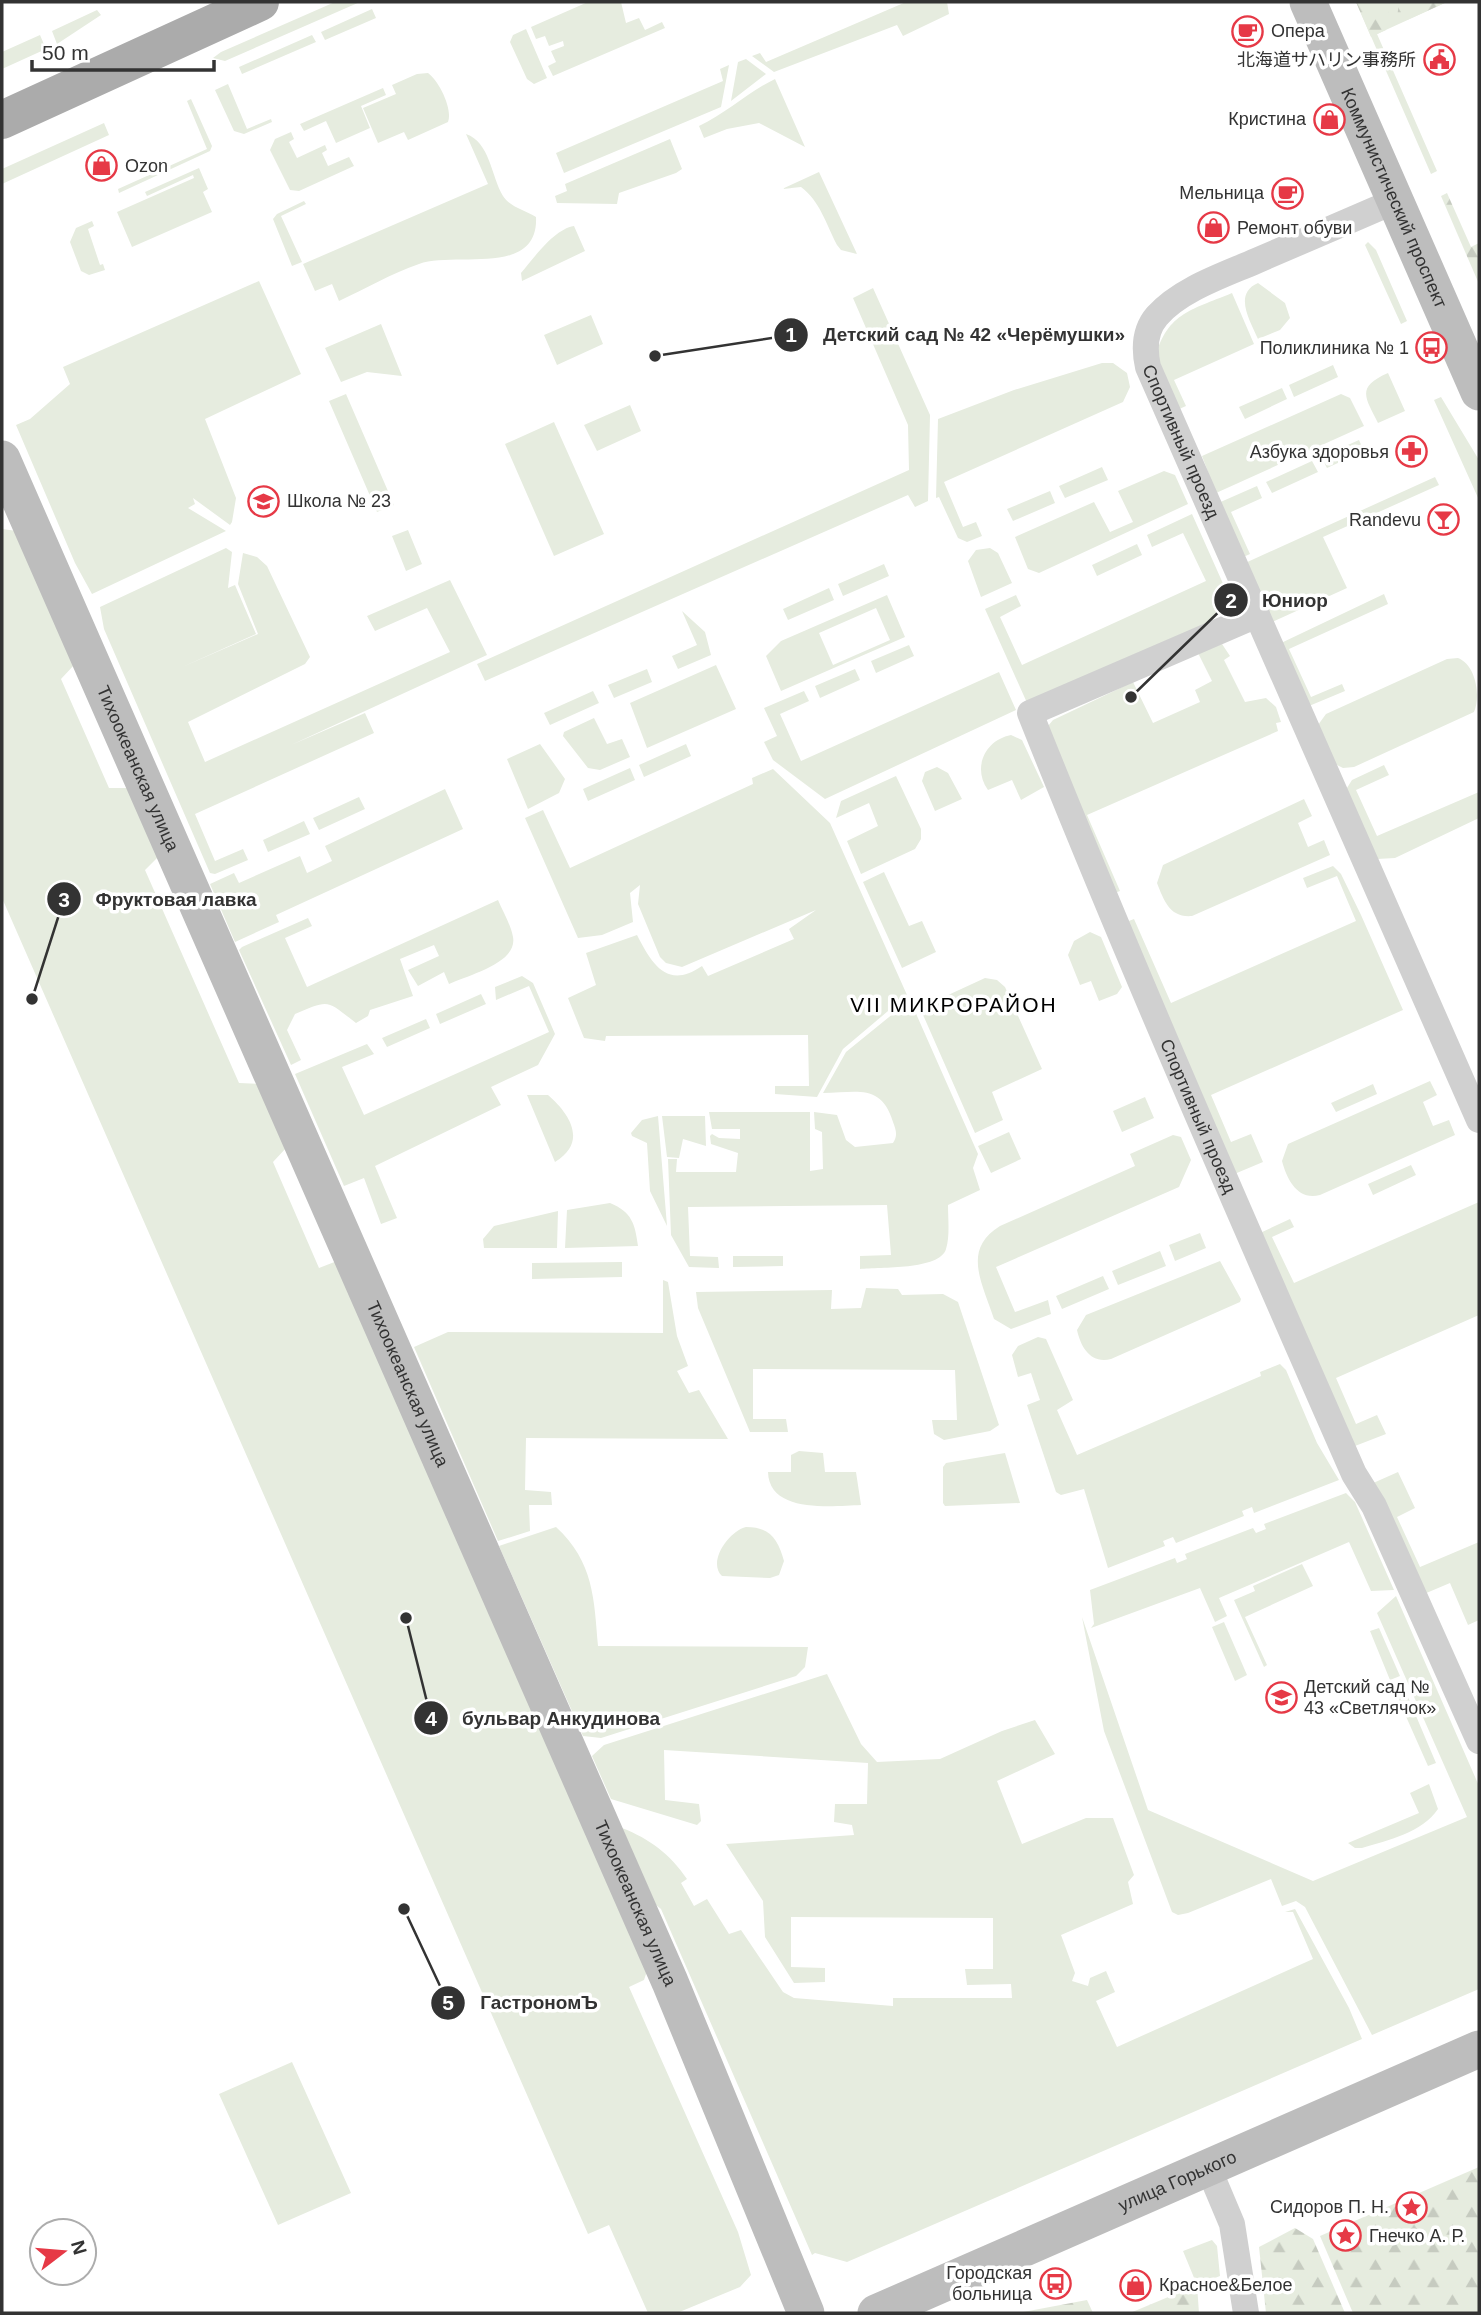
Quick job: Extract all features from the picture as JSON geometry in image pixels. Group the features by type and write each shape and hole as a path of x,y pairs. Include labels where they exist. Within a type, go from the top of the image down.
{"main road":[{"path":"2,120 260,2"}],"street":[{"name":"Коммунистический проспект","path":"1308,2 1479,393"},
{"name":"Спортивный проезд","path":"1395,201 1209,282 1179,299 1157,316 1147,334 1145,351 1148,368 1479,1120"},
{"name":"Тихоокеанская улица","path":"2,459 665,1970 806,2313"},
{"name":"Спортивный проезд","path":"1256,615 1030,713 1107,906 1201,1125 1354,1474 1374,1506 1479,1741"},
{"name":"улица Горького","path":"876,2313 1479,2049"},
{"path":"1208,2167 1232,2224 1246,2313"}],"green space":[{"path":"335,2 360,2 225,61 213,58 221,52"},
{"path":"588,2 621,2 626,23 639,18 645,30 662,22 665,28 553,76 548,66 556,62 551,51 564,46 563,41 549,46 545,36 536,39 531,27"},
{"path":"906,2 947,2 949,14 903,36 897,25 774,72 752,56 760,53 766,62"},
{"path":"1356,2 1447,2 1377,34 1437,171 1431,174"},
{"path":"1356,2 1390,2 1386,30 1371,37"},
{"path":"1399,2 1447,2 1407,20 1397,18"},
{"path":"372,9 376,18 325,40 321,32"},
{"path":"97,10 101,15 57,44 52,31"},
{"path":"526,29 547,78 534,84 527,79 510,42 513,35"},
{"path":"40,35 46,49 2,69 2,52"},
{"path":"312,35 316,42 242,74 239,67"},
{"path":"746,59 766,74 731,101 738,62"},
{"path":"729,65 721,107 564,173 556,153 723,81 720,69"},
{"path":"428,73 444,96 449,110 448,122 408,140 404,132 378,143 363,108 396,94 392,85 417,74"},
{"path":"775,79 805,147 759,123 727,129 704,138 699,126"},
{"path":"228,84 247,129 271,119 272,122 244,134 234,131 215,90"},
{"path":"383,88 386,95 361,106 370,128 336,143 326,121 304,131 300,124"},
{"path":"191,99 212,146 210,151 119,193 118,189 207,149 187,101"},
{"path":"104,123 109,135 2,184 2,169"},
{"path":"291,132 294,139 289,142 297,158 325,145 327,150 322,153 328,166 349,157 354,166 299,191 290,190 270,150 275,139"},
{"path":"466,134 474,138 485,152 506,200 536,217 533,236 524,248 510,255 492,258 419,264 339,301 332,284 315,291 303,264 488,184"},
{"path":"670,139 682,169 676,173 619,193 617,204 557,203 555,196 567,191 565,184"},
{"path":"199,168 208,189 203,192 212,212 132,247 117,212 194,178 193,175 147,196 145,192"},
{"path":"819,172 857,254 841,250 818,206 808,193 801,187 782,189"},
{"path":"1447,193 1471,247 1479,243 1479,284 1441,196"},
{"path":"304,201 306,204 281,216 302,262 292,266 273,219 277,214"},
{"path":"92,221 94,226 88,229 100,265 103,264 105,270 89,275 81,271 70,242 76,228"},
{"path":"574,226 585,251 522,281 521,273 544,245 566,228"},
{"path":"1368,242 1376,250 1407,321 1401,324 1365,245"},
{"path":"259,281 301,374 205,419 236,498 232,522 230,525 193,498 195,504 188,508 226,531 92,594 75,563 16,425 30,419 70,384 63,367"},
{"path":"1258,283 1285,303 1290,318 1280,330 1258,339 1245,301 1250,288"},
{"path":"873,288 930,415 928,501 915,507 908,495 485,681 477,664 909,470 908,425 853,298"},
{"path":"1232,293 1254,344 1174,380 1186,406 1177,410 1154,362 1165,333 1181,316"},
{"path":"591,315 603,344 557,365 544,335"},
{"path":"381,324 402,376 367,372 341,382 325,348"},
{"path":"1102,363 1113,363 1127,373 1130,387 1123,402 944,482 963,527 976,522 982,536 967,542 958,538 939,497 936,498 938,419 1014,390"},
{"path":"1333,365 1338,377 1294,397 1289,385"},
{"path":"1388,373 1405,411 1378,423 1367,399 1367,388"},
{"path":"1282,388 1287,399 1245,419 1239,407"},
{"path":"346,394 394,505 377,512 329,401"},
{"path":"1341,394 1350,398 1364,426 1216,493 1202,456"},
{"path":"1441,397 1479,460 1479,500 1434,400"},
{"path":"630,405 641,431 597,451 584,425"},
{"path":"554,422 604,534 554,556 505,444"},
{"path":"1359,440 1364,451 1327,468 1321,457"},
{"path":"1312,461 1318,472 1272,493 1266,482"},
{"path":"1102,467 1108,480 1065,498 1059,486"},
{"path":"1164,471 1175,475 1188,504 1039,573 1028,569 1015,537 1094,502 1110,532 1133,522 1118,491"},
{"path":"1435,477 1439,485 1323,537 1347,588 1270,623 1243,564"},
{"path":"1257,486 1262,498 1231,512 1250,554 1241,558 1216,504"},
{"path":"1050,491 1055,503 1013,521 1007,509"},
{"path":"1192,514 1225,588 1224,603 1217,615 1209,622 1028,705 985,609 1016,595 1021,606 1000,617 1022,665 1206,581 1183,533 1152,547 1147,535"},
{"path":"2,529 17,531 75,664 61,679 109,788 129,788 159,856 145,870 239,1083 260,1084 287,1147 273,1162 319,1268 337,1261 648,1968 644,1980 629,1987 738,2232 751,2275 740,2287 677,2313 648,2313 609,2225 588,2234 2,898"},
{"path":"408,530 422,564 406,571 392,536"},
{"path":"1137,544 1142,555 1097,576 1092,565"},
{"path":"226,548 232,552 228,588 235,585 256,634 180,668 258,634 238,584 243,553 257,557 267,566 310,657 305,664 188,722 205,762 450,652 427,608 375,631 367,616 450,580 487,655 291,745 365,713 374,733 195,814 215,861 243,849 248,860 215,874 210,873 104,629 100,607"},
{"path":"990,548 998,553 1012,583 981,597 968,561 976,550"},
{"path":"884,564 889,576 843,596 838,584"},
{"path":"829,588 834,600 788,620 783,609"},
{"path":"1384,594 1388,604 1289,649 1311,697 1342,684 1345,691 1309,706 1279,644"},
{"path":"887,595 905,637 781,691 766,656 781,641","holes":["876,608 890,640 833,665 819,633"]},
{"path":"682,611 705,632 711,655 678,669 672,656 697,645"},
{"path":"1222,644 1230,656 1224,660 1245,702 1266,698 1276,707 1281,722 1276,723 1278,731 1087,815 1120,891 1109,895 1048,726 1053,720 1133,682 1153,723 1200,702 1195,690 1212,681 1198,653"},
{"path":"909,645 914,656 876,673 871,661"},
{"path":"1458,658 1473,674 1477,690 1474,712 1354,767 1343,768 1333,763 1318,725 1326,714 1447,659"},
{"path":"716,665 736,709 647,748 630,703"},
{"path":"647,669 652,682 614,698 608,685"},
{"path":"855,669 860,680 820,698 815,686"},
{"path":"999,672 1016,710 825,799 773,760 764,742 777,736 764,708 804,691 809,701 780,714 801,761"},
{"path":"593,691 599,703 550,725 544,713"},
{"path":"594,718 607,744 622,739 630,757 600,770 588,768 563,736 564,732"},
{"path":"1011,735 1022,740 1044,787 1021,800 1012,780 988,790 981,773 981,764 988,749 1002,738"},
{"path":"540,744 565,779 559,793 528,809 507,759"},
{"path":"686,744 691,756 644,777 639,765"},
{"path":"1384,765 1389,775 1356,790 1377,836 1479,792 1479,818 1395,858 1377,859 1345,791 1352,780"},
{"path":"937,767 948,773 962,799 935,811 922,781 925,772"},
{"path":"630,768 635,780 588,801 583,789"},
{"path":"773,769 830,823 907,995 843,1049 817,1097 775,1094 775,1086 809,1086 808,1035 606,1036 605,1041 584,1038 568,998 596,985 586,953 637,935 655,964 662,970 679,975 690,973 702,966 708,976 794,939 789,929 816,910 682,967 666,963 660,957 638,904 640,885 630,893 633,922 602,935 578,938 525,818 543,810 570,868 753,784 752,778"},
{"path":"896,776 921,829 921,839 915,849 861,874 847,841 878,826 869,803 836,818 841,801"},
{"path":"445,789 463,829 276,915 279,922 235,942 210,884 234,873 239,883 300,856 307,873 332,861 325,846"},
{"path":"359,797 365,809 319,830 313,818"},
{"path":"1304,799 1312,816 1298,823 1308,847 1324,840 1330,855 1192,916 1178,914 1169,907 1157,883 1163,865"},
{"path":"304,821 310,834 268,852 263,840"},
{"path":"1333,866 1341,874 1361,915 1403,1010 1211,1095 1231,1142 1251,1134 1263,1162 1232,1175 1121,924 1134,919 1171,1003 1356,921 1337,876 1307,888 1303,878"},
{"path":"884,872 909,926 922,921 936,952 902,968 863,882"},
{"path":"498,900 513,937 508,954 500,961 449,984 444,972 418,986 408,970 439,956 434,945 400,959 413,996 370,1010 368,1016 356,1023 328,1004 295,1014 287,1030 301,1060 291,1065 239,950 242,947 308,918 312,926 285,938 307,987"},
{"path":"1090,932 1101,937 1122,987 1117,994 1099,1001 1091,981 1080,985 1068,955 1074,941"},
{"path":"522,976 533,983 555,1034 538,1065 491,1087 501,1105 375,1166 397,1218 381,1224 364,1178 344,1186 295,1074 367,1044 374,1054 342,1067 364,1115 549,1032 529,986 496,1000 495,987"},
{"path":"985,978 997,980 1005,987 1042,1069 992,1092 1003,1120 975,1133 920,1008"},
{"path":"481,994 486,1004 440,1024 436,1014"},
{"path":"910,1000 978,1154 973,1168 980,1190 948,1205 948,1239 941,1256 921,1264 860,1269 860,1256 891,1255 887,1205 688,1207 690,1256 718,1257 719,1268 689,1267 671,1235 668,1159 677,1159 676,1172 736,1172 738,1153 711,1144 710,1136 712,1134 719,1138 740,1139 740,1129 712,1129 709,1112 810,1112 810,1171 823,1169 822,1132 815,1129 814,1112 837,1115 846,1140 855,1147 893,1143 896,1132 893,1122 882,1101 875,1096 857,1092 823,1093 846,1052"},
{"path":"426,1019 430,1028 387,1047 382,1038"},
{"path":"1430,1081 1437,1095 1423,1102 1433,1126 1449,1120 1455,1135 1320,1195 1305,1195 1290,1182 1282,1161 1288,1144"},
{"path":"1373,1084 1377,1094 1336,1112 1331,1103"},
{"path":"527,1095 548,1095 569,1119 573,1137 571,1146 555,1162"},
{"path":"1145,1097 1154,1118 1122,1132 1113,1111"},
{"path":"658,1116 667,1226 650,1191 647,1143 631,1133 642,1120"},
{"path":"662,1116 705,1116 706,1146 683,1139 679,1158 667,1157"},
{"path":"1009,1132 1021,1159 991,1173 978,1146"},
{"path":"1173,1135 1181,1137 1191,1160 1179,1187 996,1267 1015,1312 1048,1300 1051,1314 1011,1329 994,1319 978,1268 981,1246 988,1235 1000,1226 1135,1166 1130,1154"},
{"path":"1411,1165 1416,1175 1373,1195 1368,1184"},
{"path":"1479,1202 1479,1315 1336,1378 1356,1424 1377,1415 1386,1434 1355,1446 1260,1233 1290,1219 1294,1227 1272,1237 1294,1283"},
{"path":"610,1203 628,1215 638,1246 565,1248 567,1210"},
{"path":"558,1211 557,1248 484,1248 483,1239 494,1226"},
{"path":"1200,1233 1206,1248 1175,1261 1169,1245"},
{"path":"1160,1251 1166,1266 1118,1285 1112,1271"},
{"path":"733,1256 783,1256 783,1266 733,1267"},
{"path":"1220,1261 1241,1299 1240,1302 1111,1359 1093,1357 1084,1348 1077,1330 1086,1315"},
{"path":"622,1262 622,1277 532,1279 532,1263"},
{"path":"1103,1276 1109,1289 1062,1309 1056,1296"},
{"path":"663,1280 668,1282 677,1336 688,1366 677,1371 689,1393 699,1390 728,1439 526,1438 525,1490 551,1492 552,1505 529,1505 530,1531 498,1541 414,1347 448,1332 663,1333"},
{"path":"866,1288 898,1289 902,1295 943,1294 958,1302 999,1425 990,1431 944,1440 934,1434 932,1420 957,1420 955,1370 753,1369 753,1419 786,1419 788,1432 750,1432 698,1308 696,1292 832,1290 831,1309 861,1308"},
{"path":"1038,1337 1046,1339 1073,1400 1057,1410 1077,1455 1261,1376 1260,1372 1280,1364 1286,1370 1317,1443 1339,1480 1254,1513 1252,1507 1242,1511 1244,1516 1176,1543 1173,1537 1163,1541 1165,1546 1108,1568 1084,1489 1061,1495 1056,1492 1027,1405 1040,1400 1031,1373 1018,1377 1012,1355 1018,1346"},
{"path":"799,1451 823,1453 825,1472 856,1472 861,1505 804,1505 779,1495 771,1486 768,1472 791,1472 791,1455"},
{"path":"1005,1453 1020,1503 945,1506 943,1467 946,1463"},
{"path":"1398,1472 1415,1508 1397,1517 1420,1567 1479,1542 1479,1620 1468,1625 1450,1583 1424,1594 1371,1484"},
{"path":"1346,1493 1355,1502 1394,1590 1371,1591 1349,1542 1219,1598 1227,1616 1215,1622 1200,1588 1091,1628 1094,1624 1090,1590 1175,1558 1177,1563 1187,1559 1185,1554 1253,1528 1256,1533 1266,1529 1264,1524"},
{"path":"556,1527 578,1554 590,1582 598,1646 808,1647 805,1667 796,1676 601,1738 583,1736 499,1546"},
{"path":"746,1527 761,1529 776,1541 784,1561 779,1575 770,1578 722,1576 717,1563 722,1548 733,1534"},
{"path":"1302,1564 1313,1586 1245,1617 1267,1665 1264,1667 1234,1600 1255,1591 1253,1586"},
{"path":"1396,1596 1479,1786 1479,1989 1372,2035 1305,1907 1296,1901 1282,1906 1271,1879 1188,1913 1178,1915 1172,1912 1104,1731 1082,1617 1148,1810 1313,1881 1467,1817 1377,1613"},
{"path":"1224,1622 1247,1675 1235,1681 1212,1627"},
{"path":"1379,1628 1400,1676 1390,1680 1370,1631"},
{"path":"827,1674 861,1744 877,1762 940,1759 1002,1731 1035,1720 1055,1754 997,1781 1022,1844 1086,1818 1113,1818 1134,1875 1128,1882 1133,1904 1061,1935 1075,1973 1072,1981 1088,1986 1090,1978 1106,1971 1115,1992 1096,2001 1117,2047 1313,1959 1293,1912 1285,1912 1295,1909 1349,2008 1362,2039 847,2262 815,2253 812,2255 661,1909 656,1905 622,1828 642,1837 666,1855 687,1879 681,1883 694,1906 707,1899 729,1934 741,1930 783,1992 794,1998 893,2006 893,1998 1012,1998 1011,1984 967,1985 965,1969 993,1969 993,1918 791,1917 791,1967 825,1968 825,1982 794,1983 765,1937 763,1901 726,1844 854,1835 852,1825 834,1822 835,1804 867,1804 868,1763 664,1750 665,1800 699,1804 701,1821 697,1825 611,1799 592,1756 604,1745"},
{"path":"1405,1690 1436,1763 1428,1766 1396,1694"},
{"path":"1429,1784 1438,1809 1423,1824 1404,1834 1362,1848 1355,1848 1348,1843 1419,1813 1410,1793"},
{"path":"292,2062 351,2193 278,2225 219,2094"},
{"path":"1479,2167 1479,2313 1353,2313 1320,2236"},
{"path":"1295,2228 1313,2239 1345,2313 1266,2313 1259,2247"},
{"path":"1212,2240 1217,2246 1220,2276 1197,2285 1183,2251"},
{"path":"1197,2285 1199,2313 1130,2313"},
{"path":"1087,2300 1093,2313 1018,2313"}],"place":[{"name":"Опера","path":"1248,31"},
{"name":"北海道サハリン事務所","path":"1439,60"},
{"name":"Кристина","path":"1329,119"},
{"name":"Ozon","path":"102,166"},
{"name":"Мельница","path":"1287,193"},
{"name":"Ремонт обуви","path":"1214,228"},
{"name":"Поликлиника № 1","path":"1432,348"},
{"name":"Детский сад № 42 «Черёмушки»","path":"655,356"},
{"name":"Азбука здоровья","path":"1412,452"},
{"name":"Школа № 23","path":"264,501"},
{"name":"Randevu","path":"1444,520"},
{"name":"Юниор","path":"1131,697"},
{"name":"Фруктовая лавка","path":"32,999"},
{"name":"бульвар Анкудинова","path":"406,1618"},
{"name":"Детский сад № 43 «Светлячок»","path":"1281,1697"},
{"name":"ГастрономЪ","path":"404,1909"},
{"name":"Сидоров П. Н.","path":"1412,2207"},
{"name":"Гнечко А. Р.","path":"1346,2236"},
{"name":"Городская больница","path":"1055,2283"},
{"name":"Красное&Белое","path":"1136,2285"}],"district":[{"name":"VII МИКРОРАЙОН","path":"954,1004"}]}
